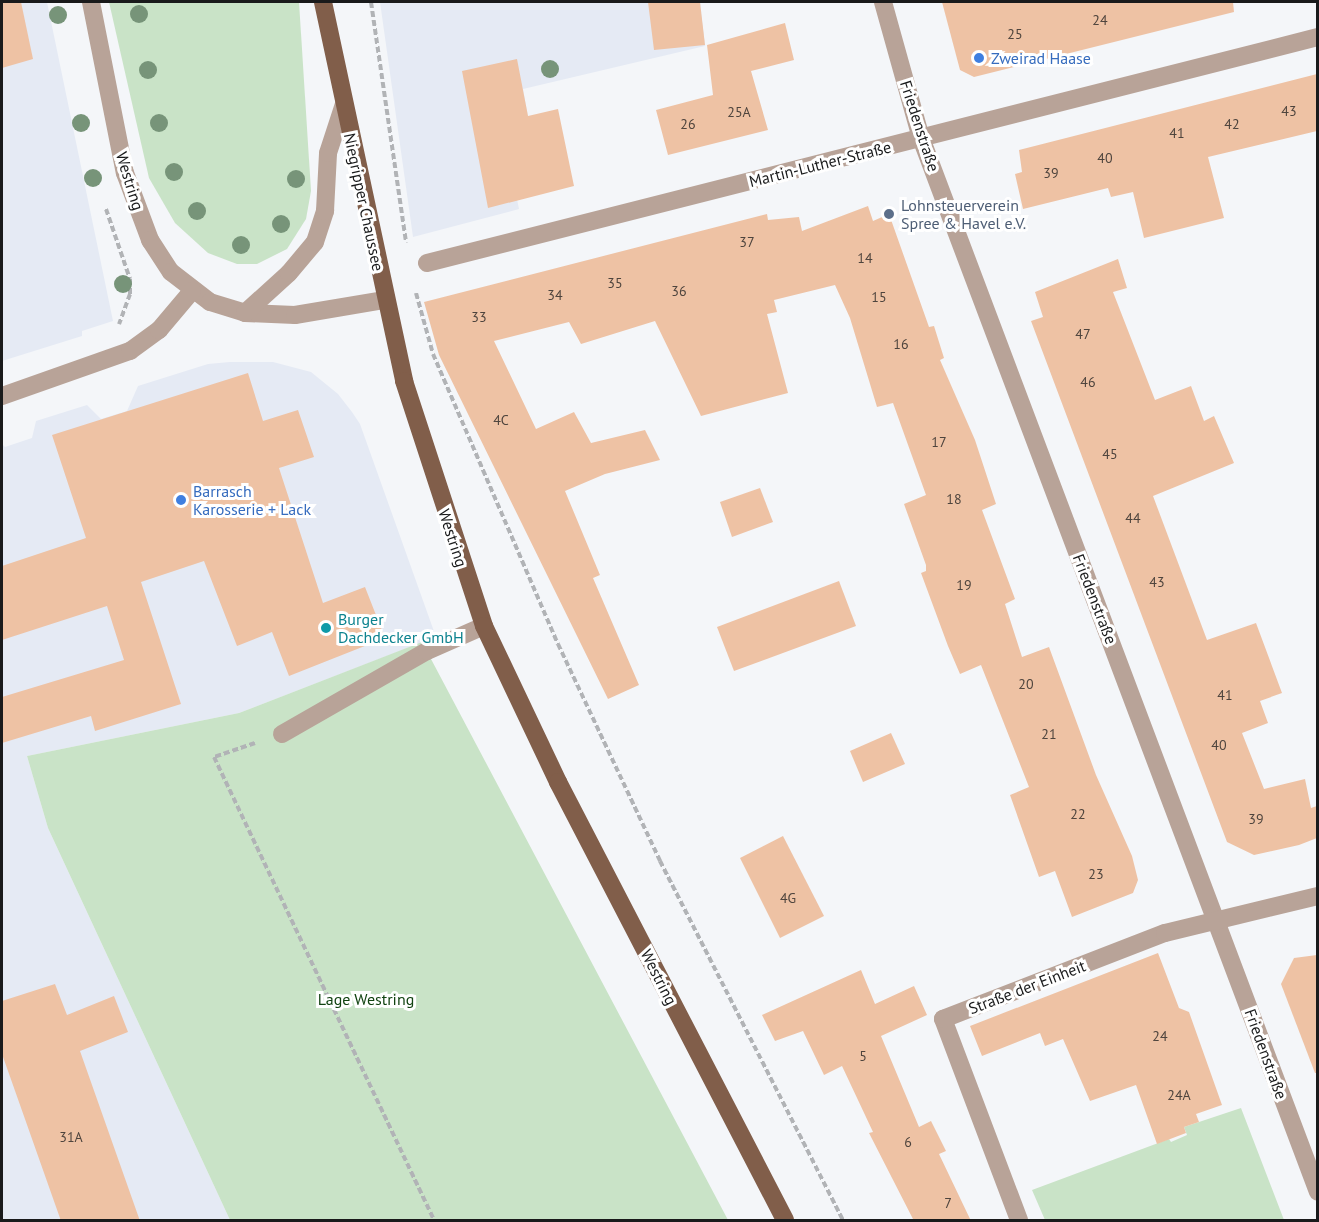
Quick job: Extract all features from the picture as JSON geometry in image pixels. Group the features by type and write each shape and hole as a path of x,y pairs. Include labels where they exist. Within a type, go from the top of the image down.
{"main road":[{"name":"Niegripper Chaussee","path":"323,2 385,300"},
{"name":"Westring","path":"385,300 413,412 484,626 558,782 785,1221"}],"street":[{"name":"Westring","path":"91,2 125,173 157,253 192,291 244,314 295,315 385,300"},
{"name":"Friedenstraße","path":"883,2 921,138 1317,1192"},
{"name":"Martin-Luther-Straße","path":"427,263 1317,37"},
{"name":"Niegripper Chaussee","path":"244,314 288,273 315,242 325,211 328,153 344,104"},
{"path":"2,396 130,351 159,330 192,291"},
{"path":"282,734 427,651 484,626"},
{"name":"Straße der Einheit","path":"1019,1221 943,1019 1165,933 1317,896"}],"path":[{"path":"371,2 406,244"},
{"path":"415,289 434,354 558,644 660,861 843,1221"},
{"path":"282,734 214,757 434,1221"}],"shaded area":[{"path":"2,2 47,2 113,321 82,331 82,336 2,361"},
{"path":"380,2 700,2 705,46 523,89 528,116 509,160 519,209 413,237"},
{"path":"273,362 311,372 338,394 352,412 360,424 436,637 239,713 27,756 48,828 230,1220 2,1220 2,444 5,447 32,438 36,421 87,405 101,419 127,411 138,386 208,364"}],"green space":[{"path":"109,2 299,2 311,191 306,219 287,249 257,264 237,264 208,253 175,223 149,178"},
{"name":"Lage Westring","path":"422,642 728,1220 230,1220 48,828 27,756 239,713"},
{"path":"1241,1108 1284,1220 1045,1220 1032,1190 1169,1139 1171,1142 1187,1135 1184,1127"}],"building":[{"path":"2,2 21,2 33,59 2,68"},
{"path":"648,2 700,2 705,45 654,50"},
{"path":"942,2 1233,2 1234,12 974,77 960,70"},
{"path":"785,23 794,60 751,71 768,130 668,155 656,110 713,95 707,45"},
{"path":"517,59 528,116 558,109 574,186 488,208 462,71"},
{"path":"1317,74 1317,131 1208,157 1224,218 1144,238 1133,192 1111,197 1108,188 1023,209 1015,174 1022,172 1019,150"},
{"path":"868,206 873,221 889,214 929,327 934,326 944,358 940,360 975,440 996,504 982,510 1015,599 1005,604 1022,657 1049,647 1096,775 1132,856 1138,880 1133,893 1072,917 1055,871 1039,877 1010,795 1029,787 981,665 960,674 948,646 921,573 926,571 926,565 904,504 926,495 893,403 877,407 850,318 835,285 774,300 777,312 767,314 788,393 701,416 655,321 581,344 569,322 494,341 536,429 574,412 591,443 645,430 660,460 605,474 565,491 600,575 593,578 639,685 608,699 439,355 424,302 767,214 768,220 799,217 802,231"},
{"path":"1118,259 1127,288 1113,292 1155,400 1191,386 1204,421 1214,416 1234,463 1153,496 1207,640 1256,623 1282,693 1260,701 1268,723 1242,733 1264,789 1305,779 1311,808 1317,806 1317,838 1299,845 1254,855 1227,842 1031,321 1043,317 1035,292"},
{"path":"248,373 263,421 298,410 314,457 279,468 323,603 365,587 385,638 289,676 272,632 237,646 204,561 141,582 181,704 95,731 91,716 2,743 2,697 124,660 107,606 2,640 2,566 86,538 52,435"},
{"path":"760,488 773,522 732,537 720,502"},
{"path":"839,581 856,626 734,671 717,627"},
{"path":"891,733 905,764 863,782 850,751"},
{"path":"783,836 824,916 780,938 740,858"},
{"path":"1158,953 1179,1008 1189,1012 1222,1105 1196,1114 1199,1122 1184,1127 1186,1133 1157,1144 1136,1085 1090,1101 1063,1039 1045,1046 1040,1033 982,1056 970,1026"},
{"path":"1317,955 1317,1073 1315,1073 1281,984 1294,958"},
{"path":"861,970 875,1004 914,986 927,1015 881,1036 919,1127 931,1121 946,1151 939,1154 971,1221 914,1221 869,1133 873,1132 842,1066 824,1075 803,1031 775,1041 762,1015"},
{"path":"55,984 67,1015 114,996 128,1032 80,1051 140,1221 61,1221 2,1054 2,1001"}],"place":[{"name":"Zweirad Haase","path":"979,58"},
{"name":"Lohnsteuerverein Spree & Havel e.V.","path":"889,214"},
{"name":"Barrasch Karosserie + Lack","path":"181,500"},
{"name":"Burger Dachdecker GmbH","path":"326,628"}]}
